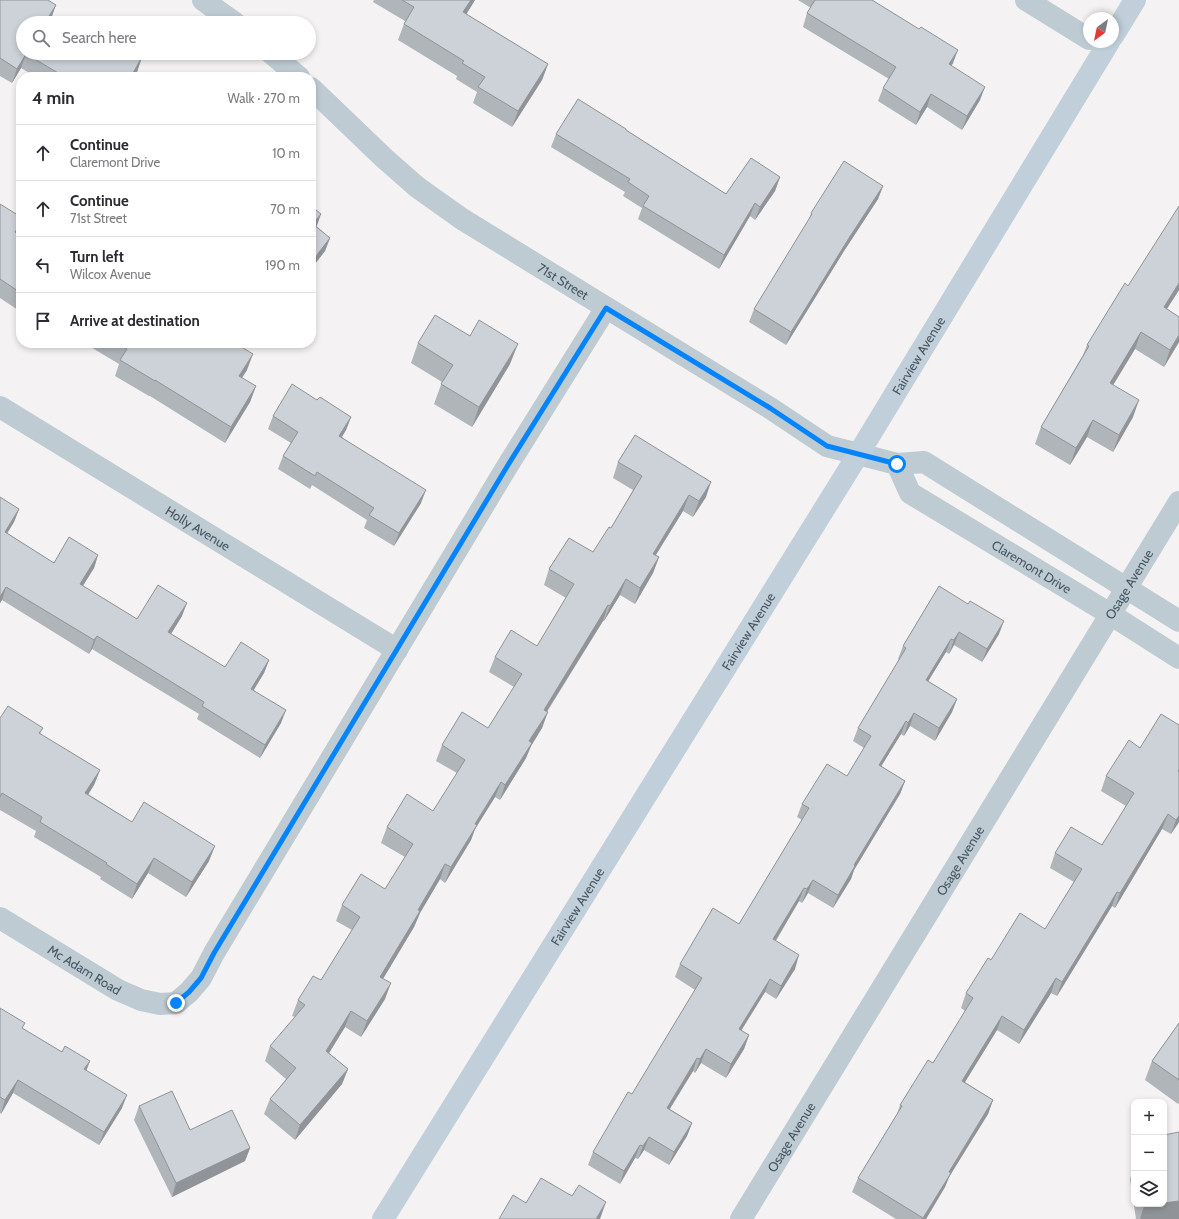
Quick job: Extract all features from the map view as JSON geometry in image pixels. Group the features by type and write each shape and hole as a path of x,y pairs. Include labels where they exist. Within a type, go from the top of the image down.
{"street":[{"path":"203,0 225,16"},
{"path":"1026,0 1083,32"},
{"name":"Fairview Avenue","path":"1119,20 1135,0"},
{"name":"Fairview Avenue","path":"383,1219 859,453 1098,48"},
{"path":"279,60 293,72"},
{"name":"71st Street","path":"316,93 384,158 417,187 462,219 770,408 827,446 859,453"},
{"path":"397,650 508,465 606,308"},
{"name":"Holly Avenue","path":"0,407 397,650"},
{"path":"859,453 897,464 924,462 1179,621"},
{"name":"Claremont Drive","path":"897,464 910,492 1110,614 1179,658"},
{"name":"Osage Avenue","path":"741,1219 1179,502"},
{"name":"Mc Adam Road","path":"0,918 118,990 141,1000 160,1004 176,1003 189,992 201,978 214,953 397,650"}],"building":[{"path":"0,0 48,0 56,5 49,16 16,16 16,60 22,60 17,69 0,58"},
{"path":"402,0 471,0 463,12 548,64 518,111 478,87 485,77 462,63 464,61 404,24 414,7"},
{"path":"815,0 872,0 919,29 921,27 958,50 949,64 985,87 967,116 931,94 920,112 883,88 896,67 807,13"},
{"path":"36,60 140,60 134,72 57,72"},
{"path":"578,99 726,194 751,158 780,177 760,207 755,203 724,255 643,206 649,196 628,182 630,179 556,134"},
{"path":"844,161 883,186 791,332 754,309"},
{"path":"0,204 16,214 16,290 0,279"},
{"path":"1179,206 1179,283 1164,307 1179,317 1179,335 1170,350 1141,332 1110,383 1139,400 1119,435 1093,420 1076,448 1041,427 1089,346 1087,345 1125,283 1128,286"},
{"path":"316,210 321,214 316,220"},
{"path":"316,226 330,238 316,256"},
{"path":"435,315 470,336 479,320 518,344 479,407 441,384 453,365 418,343"},
{"path":"125,348 243,348 253,354 239,376 256,386 231,427 120,360 127,349"},
{"path":"292,384 317,400 320,397 351,417 339,436 426,490 399,533 369,515 374,508 317,472 315,476 283,456 298,432 273,416"},
{"path":"635,435 711,482 699,501 689,495 653,554 659,557 640,588 626,579 610,606 608,605 544,710 548,712 529,741 532,743 505,785 501,782 451,867 445,864 418,910 420,911 380,977 391,983 367,1021 351,1011 326,1051 348,1069 300,1125 270,1099 296,1068 270,1046 305,1005 298,1000 313,976 321,980 360,917 342,905 361,874 385,889 413,844 387,827 407,794 433,811 465,760 442,745 462,712 488,728 522,674 495,657 511,630 537,646 574,584 549,569 569,538 593,552 609,527 611,528 642,476 618,462"},
{"path":"0,497 19,509 5,532 54,563 69,537 98,555 80,584 137,619 158,585 187,603 168,632 225,667 241,642 269,660 251,689 286,710 265,745 202,706 204,702 97,636 94,640 6,587 0,597"},
{"path":"939,586 968,604 970,601 1004,621 987,649 959,632 954,640 951,639 926,680 957,699 939,728 914,713 908,723 906,721 879,765 905,781 854,865 855,866 838,895 813,880 807,889 804,888 773,939 799,955 781,986 770,979 739,1029 749,1035 731,1064 706,1049 700,1059 697,1058 667,1108 692,1123 674,1152 649,1137 643,1146 640,1145 624,1171 593,1152 628,1092 632,1094 702,978 680,964 713,908 739,924 809,808 802,804 827,764 847,776 871,736 858,728 906,648 903,646"},
{"path":"8,706 43,728 39,733 100,770 85,793 132,822 144,802 215,846 192,882 154,858 137,884 106,864 107,863 40,822 42,817 2,793 0,797 0,718"},
{"path":"1161,714 1179,725 1179,816 1176,820 1168,814 1120,893 1117,892 1062,982 1056,978 1024,1030 1002,1016 962,1081 993,1100 923,1218 858,1178 928,1060 933,1063 973,998 966,993 988,958 991,960 1020,913 1045,929 1082,869 1055,853 1071,827 1102,845 1134,793 1106,776 1129,740 1140,748"},
{"path":"0,1008 25,1023 22,1028 62,1052 65,1046 90,1061 84,1069 127,1095 104,1132 18,1080 5,1100 0,1097"},
{"path":"1179,1023 1179,1080 1152,1061"},
{"path":"172,1091 190,1130 232,1110 250,1148 176,1183 139,1106"},
{"path":"1179,1132 1179,1201 1167,1203 1167,1135"},
{"path":"541,1178 572,1196 579,1185 606,1202 596,1219 499,1219 513,1195 526,1203"}],"route":[{"path":"176,1003 189,992 201,978 214,953 508,465 606,308 770,408 827,446 897,464"}]}
